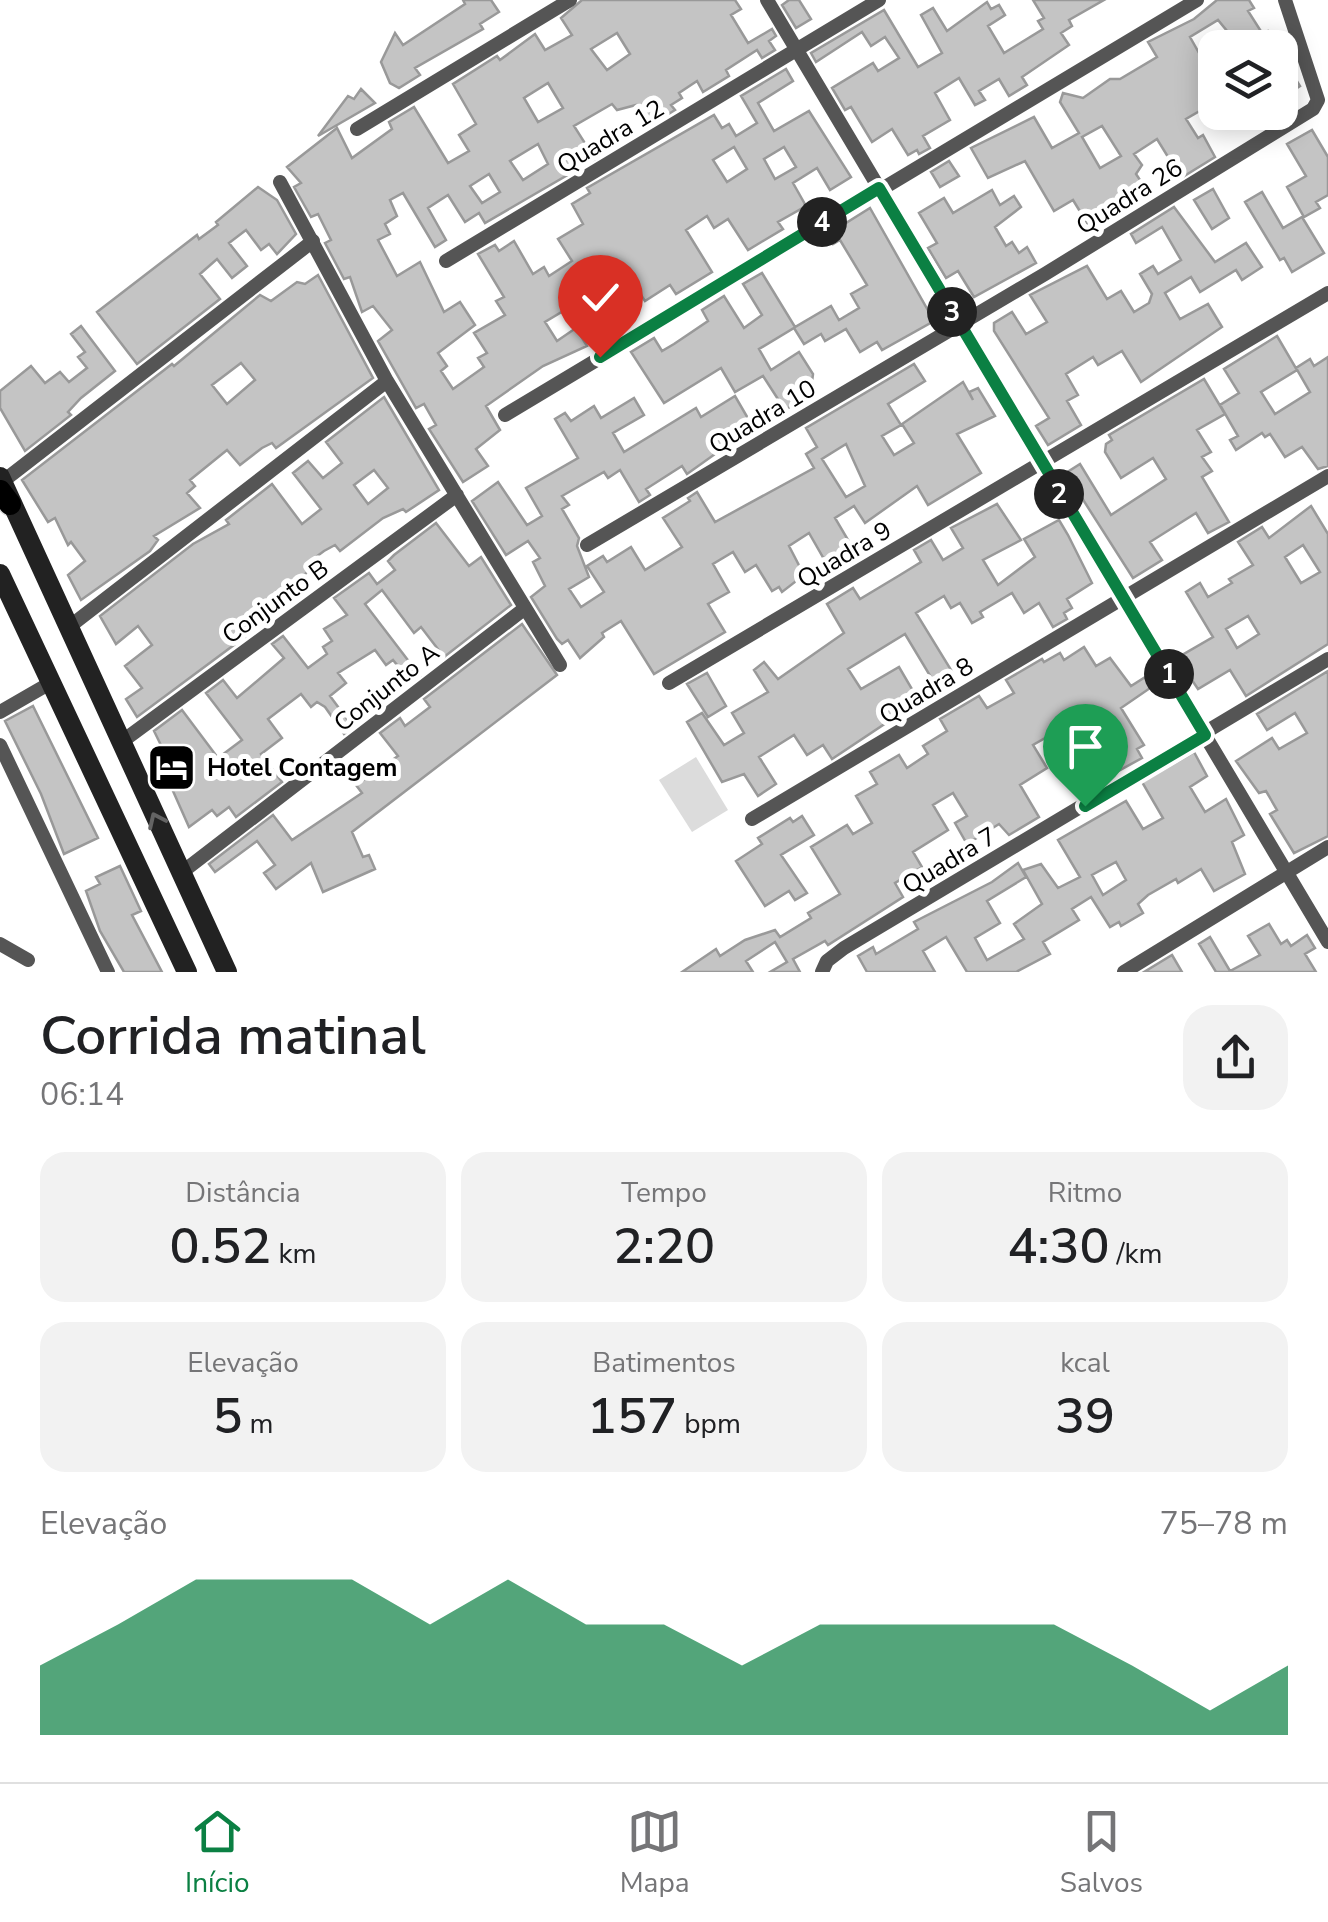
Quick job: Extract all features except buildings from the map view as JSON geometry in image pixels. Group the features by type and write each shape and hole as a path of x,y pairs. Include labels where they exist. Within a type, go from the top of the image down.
{"main road":[{"path":"3,488 227,972"},
{"path":"0,574 187,972"},
{"path":"75,736 93,732 108,719"},
{"path":"89,766 120,744"}],"street":[{"path":"357,130 570,0"},
{"path":"767,0 1328,942"},
{"name":"Quadra 12","path":"446,261 879,0"},
{"path":"505,414 1197,0"},
{"name":"Quadra 26","path":"960,325 1313,109 1318,100 1285,0"},
{"path":"280,182 387,380 560,666"},
{"path":"3,488 313,241"},
{"name":"Quadra 9","path":"669,683 1328,292"},
{"name":"Quadra 10","path":"586,545 960,325"},
{"path":"69,627 387,380"},
{"name":"Quadra 8","path":"752,819 1328,476"},
{"name":"Conjunto B","path":"120,744 457,494"},
{"name":"Conjunto A","path":"181,874 524,609"},
{"name":"Quadra 7","path":"822,969 844,948 1328,659"},
{"path":"0,712 52,682"},
{"path":"0,744 108,972"},
{"path":"1124,972 1328,848"},
{"path":"0,944 28,960"}],"shaded area":[{"path":"696,757 728,810 692,832 659,780"}],"place":[{"name":"Hotel Contagem","path":"172,767"}],"route":[{"path":"600,357 879,188 1205,735 1085,806"}]}
